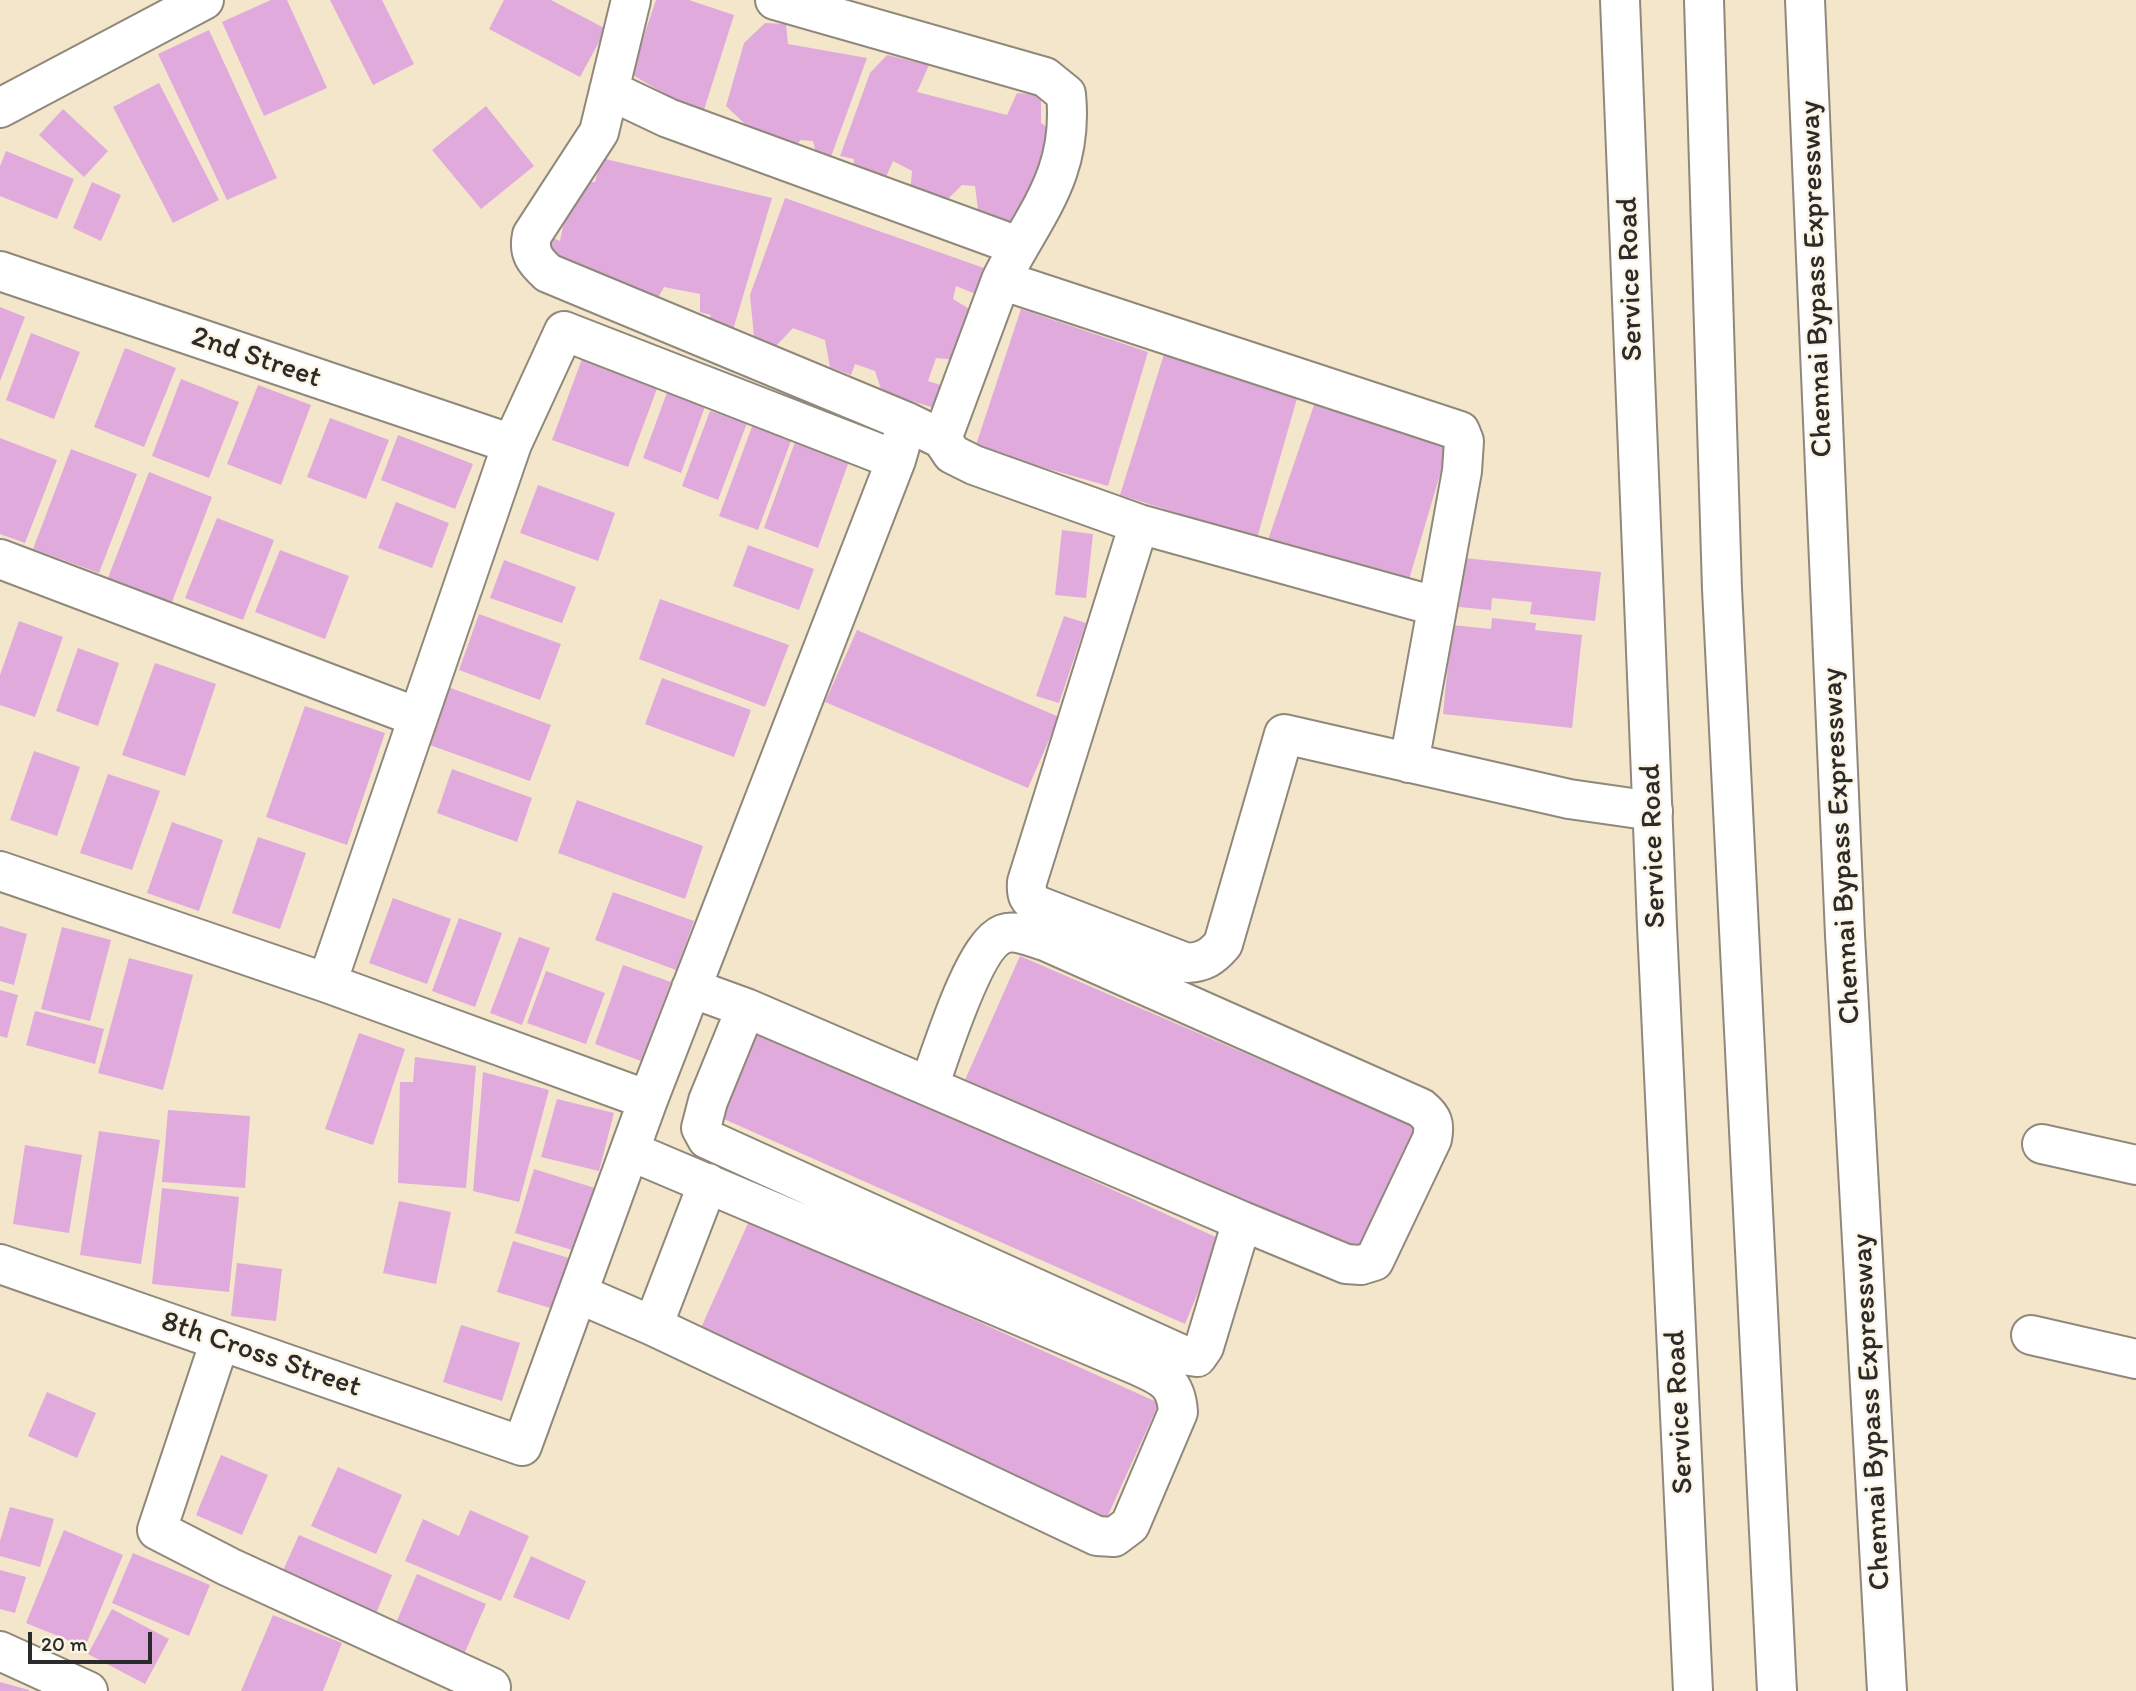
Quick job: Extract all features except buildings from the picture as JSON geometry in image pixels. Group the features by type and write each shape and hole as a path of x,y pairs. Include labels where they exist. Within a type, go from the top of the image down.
{"main road":[{"path":"0,108 204,0"},
{"path":"631,0 599,132 532,235 530,248 535,261 548,273 907,422 942,439 952,454 974,465 1139,524 1435,606"},
{"path":"775,0 1045,77 1066,94 1069,124 1060,169 1045,204 1018,246 1001,280 942,439"},
{"name":"Service Road","path":"1620,0 1693,1691"},
{"path":"1704,0 1722,589 1777,1691"},
{"name":"Chennai Bypass Expressway","path":"1805,0 1845,934 1887,1691"},
{"path":"609,90 668,118 1018,246"},
{"name":"2nd Street","path":"0,271 512,444"},
{"path":"1001,280 1460,430 1464,441 1462,471 1435,606 1409,763"},
{"path":"327,983 512,444 564,331 896,460"},
{"path":"630,1151 1164,1378 1176,1394 1178,1412 1130,1525 1114,1537 1097,1536 637,1318 579,1294 648,1100 896,460 907,422"},
{"path":"1139,524 1027,882 1026,892 1030,901 1187,963 1203,962 1223,944 1284,734 1569,799 1653,811"},
{"path":"0,559 417,717"},
{"path":"0,871 327,983 648,1100"},
{"path":"691,988 746,1008 1346,1264 1361,1265 1374,1261 1432,1139 1432,1116 1421,1108 1096,963 1045,941 1018,933 1004,933 984,949 966,986 929,1086"},
{"path":"746,1008 708,1101 701,1128 707,1139 1183,1355 1197,1357 1204,1347 1242,1221"},
{"path":"2042,1144 2136,1165"},
{"path":"637,1318 708,1183"},
{"name":"8th Cross Street","path":"0,1264 522,1447 579,1294"},
{"path":"2031,1335 2136,1359"},
{"path":"220,1341 157,1530 229,1567 491,1687"},
{"path":"0,1651 88,1691"}]}
